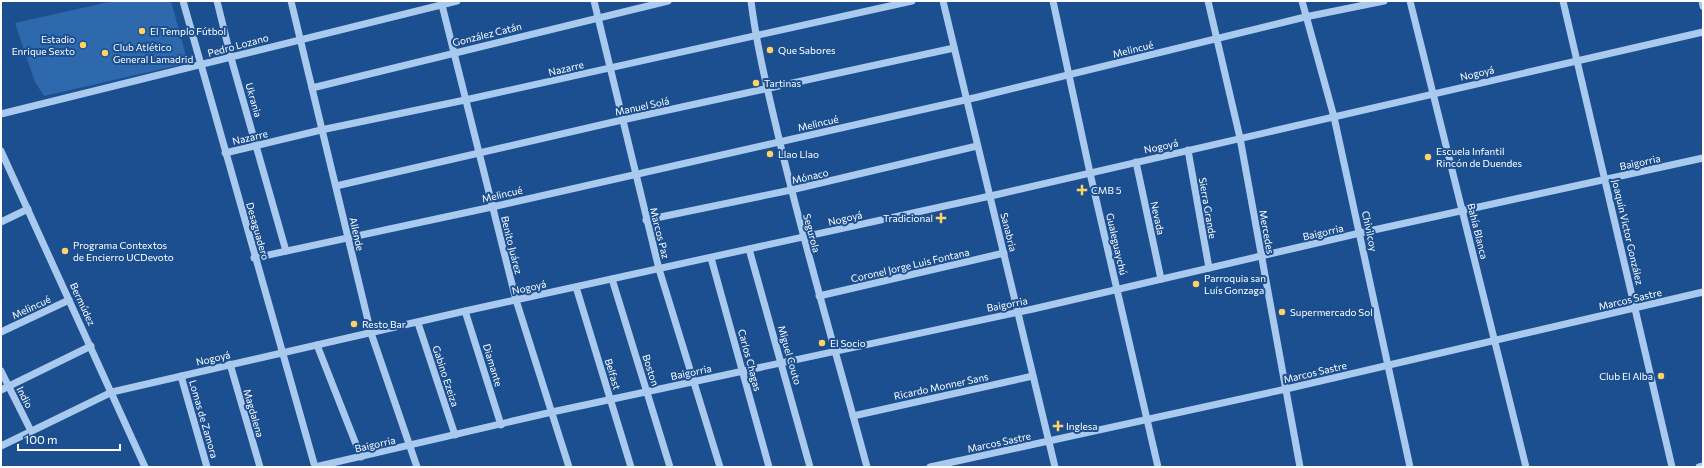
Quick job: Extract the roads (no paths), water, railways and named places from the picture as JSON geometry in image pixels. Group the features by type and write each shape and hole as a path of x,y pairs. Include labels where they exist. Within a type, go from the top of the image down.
{"street":[{"name":"Desaguadero","path":"183,1 254,258 315,467"},
{"name":"Ukrania","path":"217,1 231,58 286,250"},
{"name":"Allende","path":"291,1 371,333 417,467"},
{"name":"Pedro Lozano","path":"1,114 201,66 441,3 457,1"},
{"name":"Marcos Paz","path":"594,1 659,269 720,467"},
{"name":"González Catán","path":"312,88 454,52 668,1"},
{"name":"Segurola","path":"751,1 755,36 791,190 867,467"},
{"name":"Nazarre","path":"225,154 321,130 465,100 912,1"},
{"name":"Sanabria","path":"943,1 1056,467"},
{"name":"Gualeguaychú","path":"1053,1 1090,173 1158,467"},
{"name":"Mercedes","path":"1208,1 1240,138 1300,467"},
{"name":"Chivilcoy","path":"1302,1 1334,117 1410,467"},
{"name":"Melincué","path":"254,258 966,99 1306,17 1384,1"},
{"name":"Bahía Blanca","path":"1410,1 1526,467"},
{"name":"Joaquín Victor González","path":"1563,1 1672,467"},
{"path":"1702,1 1703,6"},
{"name":"Benito Juárez","path":"441,3 516,300 569,467"},
{"name":"Nogoyá","path":"1,446 112,392 466,311 990,196 1703,32"},
{"name":"Manuel Solá","path":"336,186 622,120 767,90 954,48"},
{"name":"Mónaco","path":"646,220 791,190 977,146"},
{"name":"Sierra Grande","path":"1188,150 1209,268"},
{"name":"Bermúdez","path":"1,151 145,467"},
{"name":"Baigorria","path":"315,467 610,399 1018,312 1462,210 1703,158"},
{"name":"Nevada","path":"1136,162 1161,279"},
{"path":"1,222 28,209"},
{"name":"Miguel Couto","path":"750,249 810,467"},
{"name":"Coronel Jorge Luis Fontana","path":"820,296 1004,254"},
{"name":"Carlos Chagas","path":"711,258 769,467"},
{"name":"Boston","path":"612,279 670,467"},
{"name":"Belfast","path":"576,287 631,467"},
{"name":"Marcos Sastre","path":"930,467 1389,366 1703,292"},
{"name":"Melincué","path":"1,332 70,300"},
{"name":"Diamante","path":"466,311 501,425"},
{"name":"Gabino Ezeiza","path":"418,323 455,435"},
{"path":"317,345 361,457"},
{"path":"1,390 91,346"},
{"name":"Magdalena","path":"230,364 260,467"},
{"name":"Indio","path":"1,371 31,431"},
{"name":"Lomas de Zamora","path":"181,376 207,467"},
{"name":"Ricardo Monner Sans","path":"853,416 1033,376"},
{"path":"1699,467 1703,466"}],"place":[{"name":"El Templo Fútbol","path":"142,31"},
{"name":"Estadio Enrique Sexto","path":"83,45"},
{"name":"Que Sabores","path":"770,50"},
{"name":"Club Atlético General Lamadrid","path":"105,53"},
{"name":"Tartinas","path":"756,83"},
{"name":"Llao Llao","path":"770,154"},
{"name":"Escuela Infantil Rincón de Duendes","path":"1428,157"},
{"name":"CMB 5","path":"1082,190"},
{"name":"Tradicional","path":"941,218"},
{"name":"Programa Contextos de Encierro UCDevoto","path":"65,251"},
{"name":"Parroquia san Luís Gonzaga","path":"1196,284"},
{"name":"Supermercado Sol","path":"1282,312"},
{"name":"Resto Bar","path":"354,324"},
{"name":"El Socio","path":"822,343"},
{"name":"Club El Alba","path":"1661,376"},
{"name":"Inglesa","path":"1058,426"}]}
